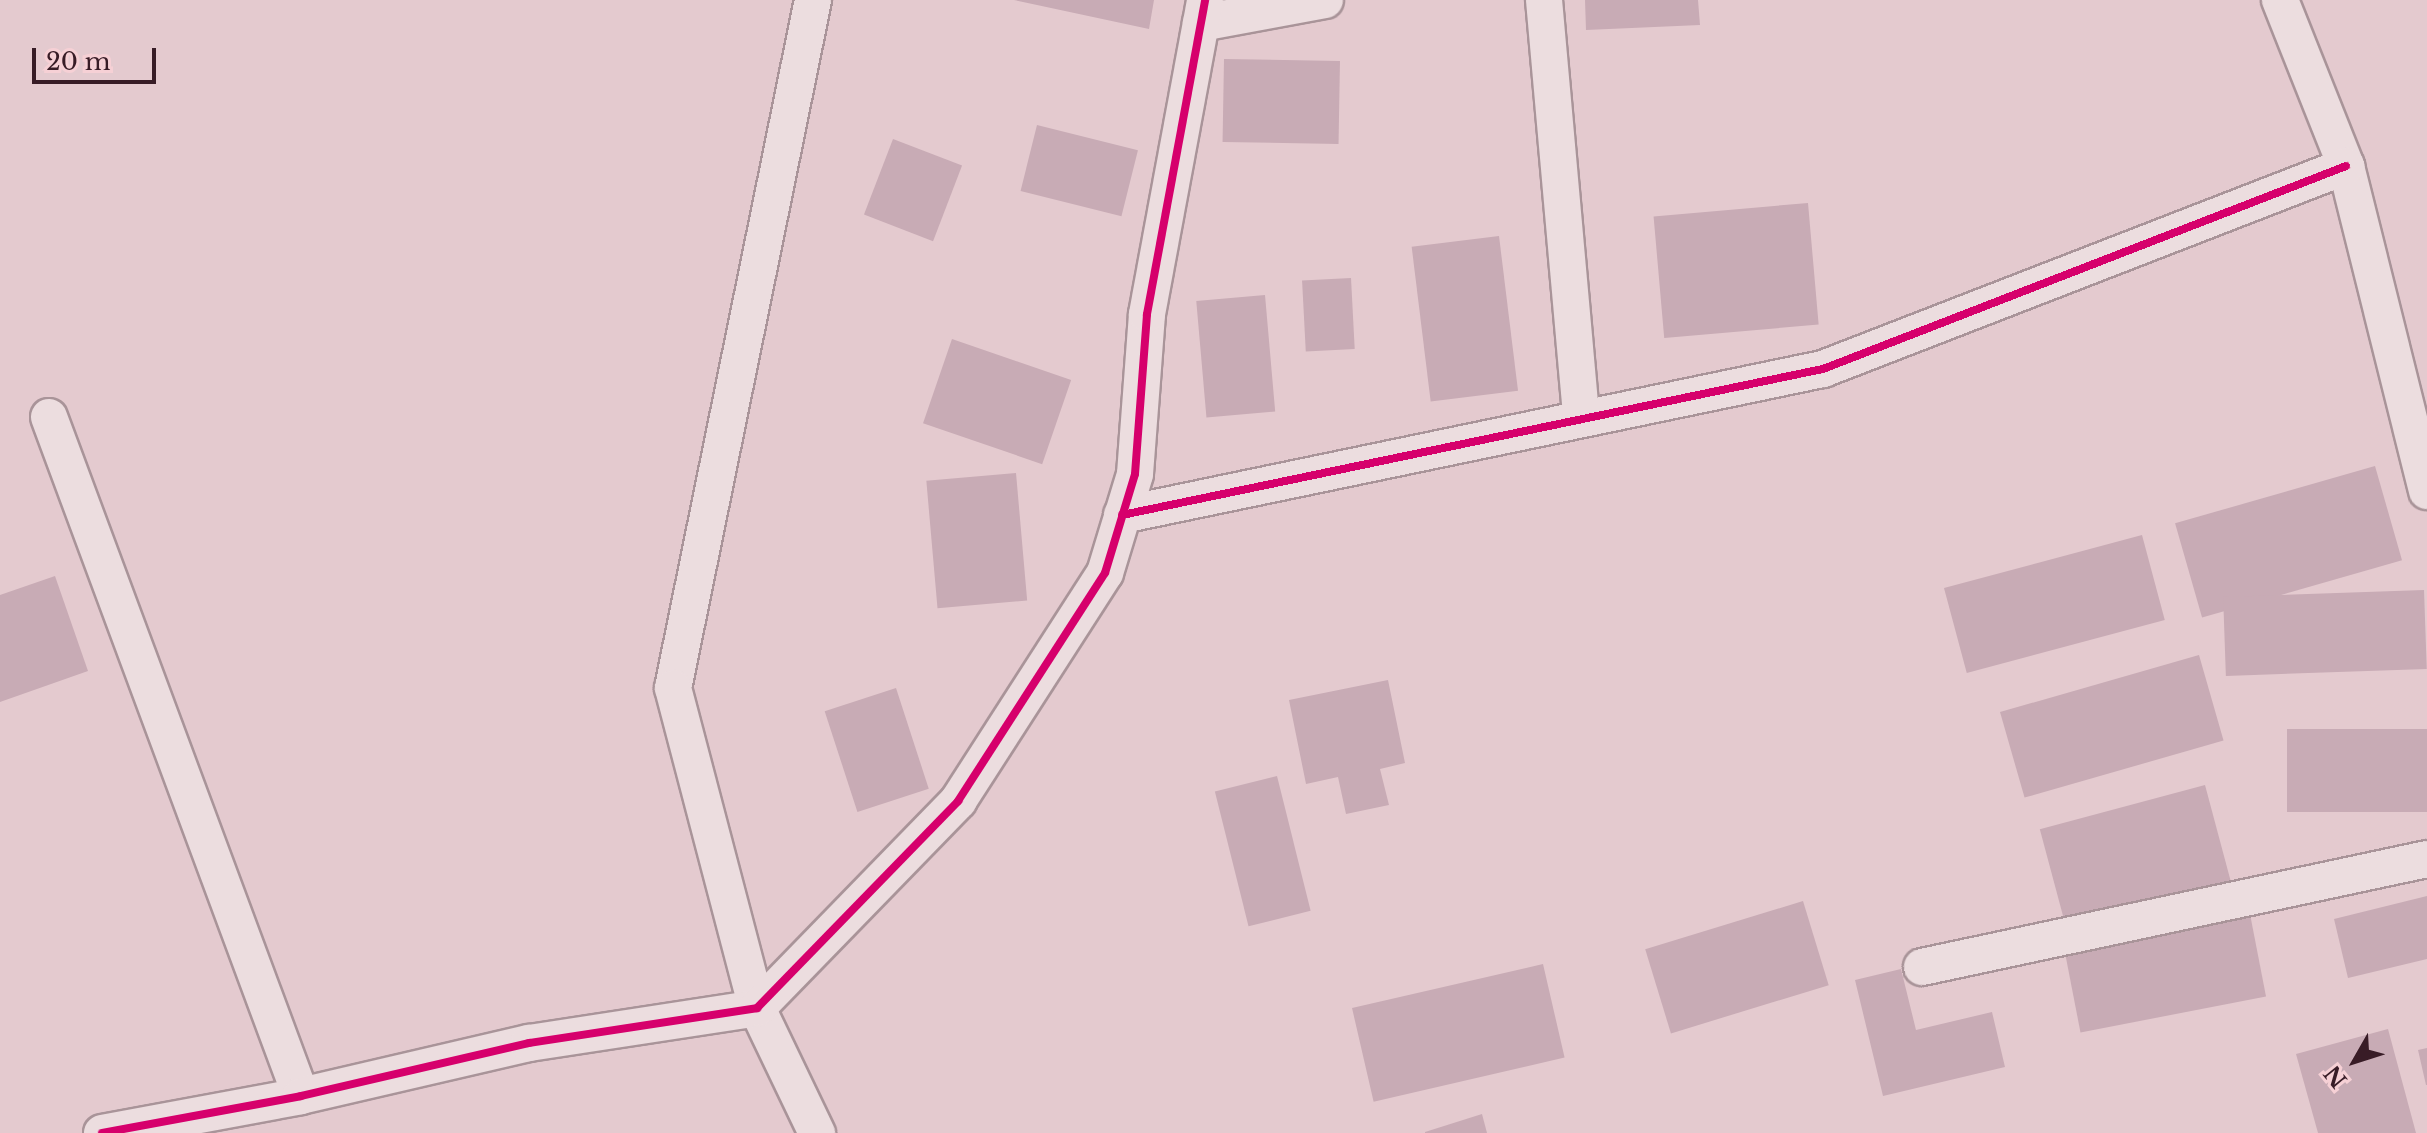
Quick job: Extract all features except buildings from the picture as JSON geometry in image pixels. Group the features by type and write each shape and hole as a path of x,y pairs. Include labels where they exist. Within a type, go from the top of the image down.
{"street":[{"path":"813,0 673,688 757,1008 817,1133"},
{"path":"102,1133 301,1096 529,1043 757,1008 958,801 1105,573 1135,474 1147,314 1203,12 1325,0"},
{"path":"1544,0 1581,417"},
{"path":"2280,0 2346,166 2427,491"},
{"path":"1122,515 1823,369 2346,166"},
{"path":"49,417 301,1096"},
{"path":"1922,967 2427,859"}],"cycle path":[{"path":"102,1133 301,1096 529,1043 757,1008 958,801 1105,573 1135,474 1147,314 1205,0"},
{"path":"1122,515 1823,369 2346,166"}]}
